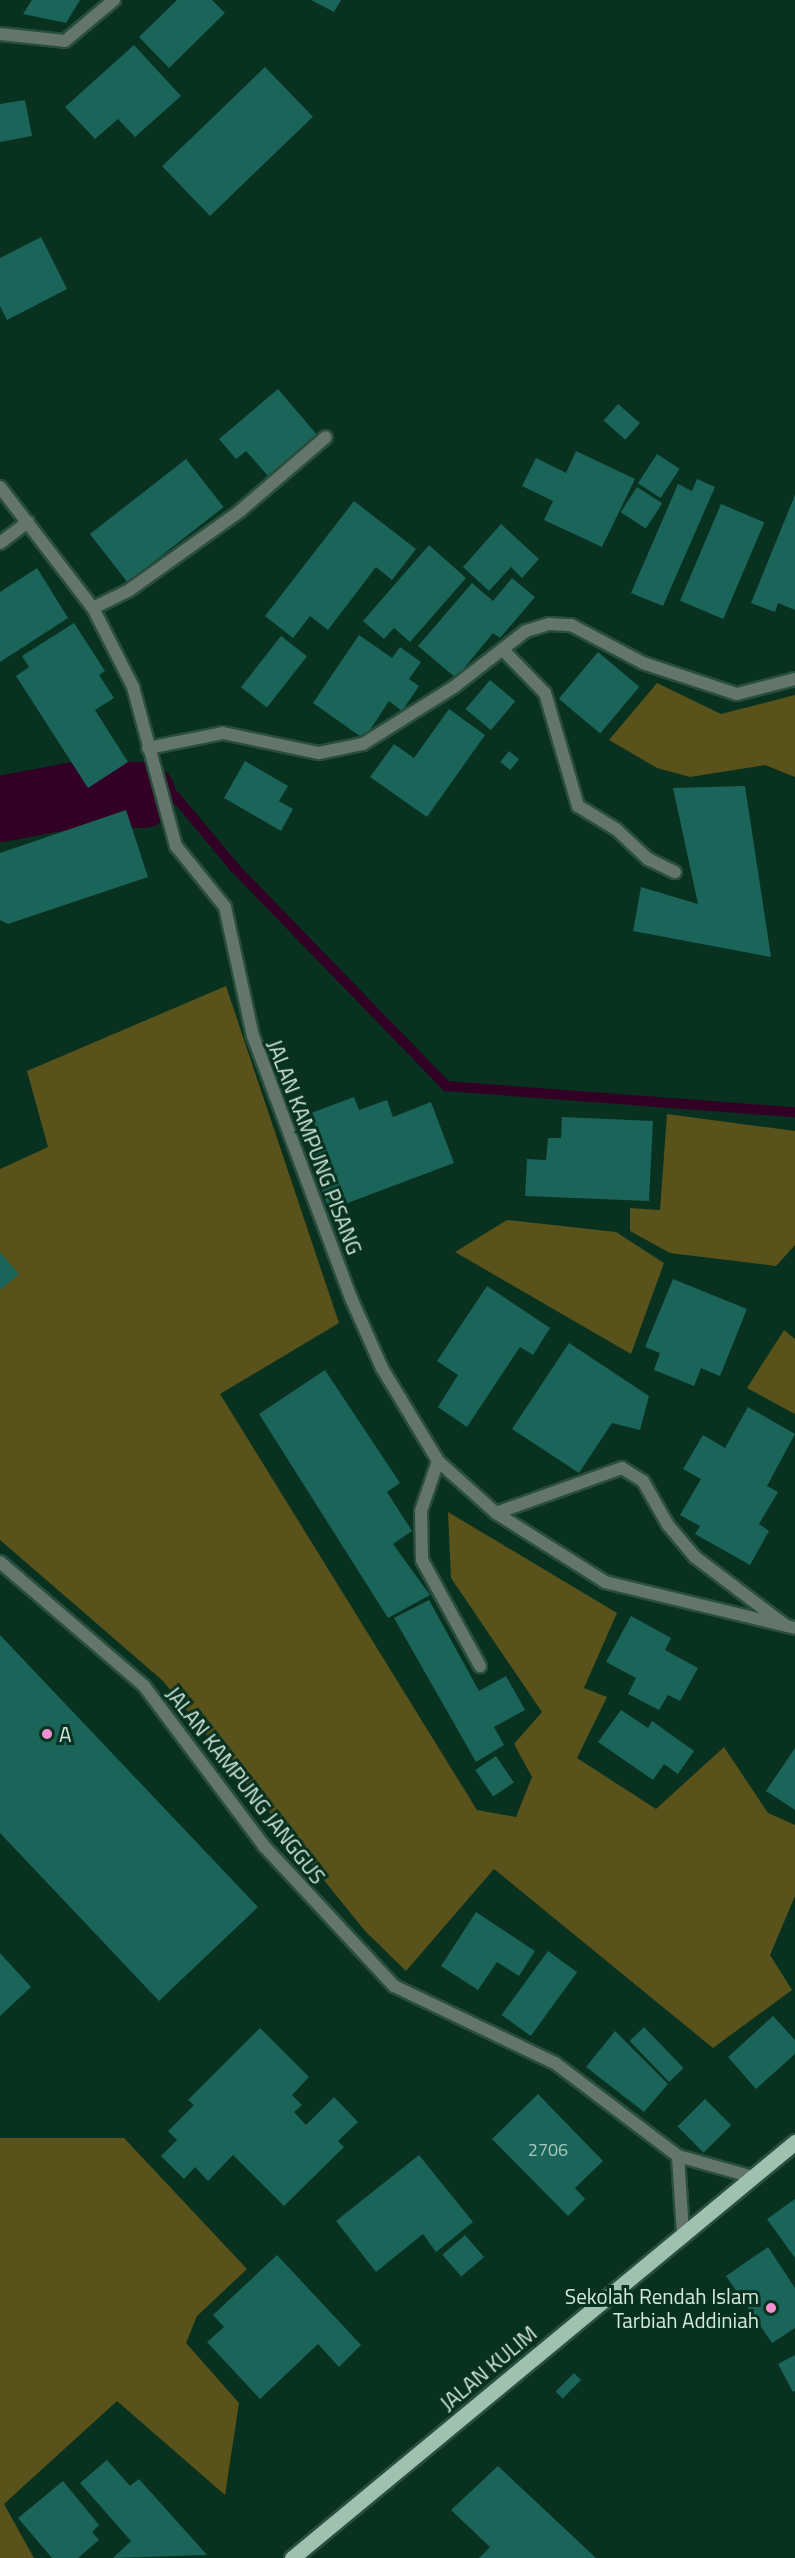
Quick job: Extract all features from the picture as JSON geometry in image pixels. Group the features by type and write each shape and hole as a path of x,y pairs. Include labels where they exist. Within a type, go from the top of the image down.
{"main road":[{"name":"JALAN KULIM","path":"292,2558 795,2142"}],"street":[{"path":"0,34 65,41 114,0"},
{"path":"93,608 128,591 240,511 326,437"},
{"name":"JALAN KAMPUNG PISANG","path":"0,487 93,608 133,687 176,846 225,907 253,1036 351,1298 382,1368 438,1461 496,1513 605,1582 790,1627"},
{"path":"0,543 28,522"},
{"path":"148,748 223,733 319,753 363,744 503,650 526,631 571,625 643,663 736,694 795,680"},
{"path":"503,650 545,693 578,806 616,829 648,859 675,872"},
{"path":"438,1461 421,1511 422,1560 480,1666"},
{"path":"496,1513 622,1468 643,1481 668,1525 695,1557 790,1627"},
{"name":"JALAN KAMPUNG JANGGUS","path":"0,1562 144,1686 264,1846 394,1986 555,2063 678,2156 753,2177"},
{"path":"678,2156 683,2234"}],"shaded area":[{"path":"657,683 721,714 795,695 795,777 765,765 690,777 657,768 609,740"},
{"path":"35,778 75,804 0,839 0,779"},
{"path":"226,986 339,1323 220,1394 477,1810 516,1817 532,1777 514,1744 542,1712 451,1578 448,1512 617,1613 584,1688 607,1697 577,1758 656,1809 724,1747 768,1813 795,1825 795,1896 770,1955 792,1990 713,2048 494,1869 406,1971 365,1931 162,1680 0,1540 0,1169 48,1147 27,1071"},
{"path":"667,1114 795,1131 795,1245 776,1266 670,1253 630,1231 630,1208 660,1210"},
{"path":"507,1220 616,1232 664,1263 631,1354 455,1252"},
{"path":"784,1330 795,1339 795,1414 747,1388"},
{"path":"0,2138 124,2138 247,2269 197,2316 186,2343 239,2403 225,2495 117,2401 4,2504 34,2558 0,2558"}],"building":[{"path":"32,0 80,0 66,23 23,14"},
{"path":"177,0 212,0 225,13 169,68 139,37"},
{"path":"311,0 341,0 334,12"},
{"path":"134,45 181,96 135,137 118,119 95,139 65,107"},
{"path":"265,67 313,117 210,216 162,166"},
{"path":"25,100 32,136 0,142 0,104"},
{"path":"41,237 67,289 7,320 0,306 0,258"},
{"path":"278,389 318,436 269,477 246,451 236,459 219,439"},
{"path":"618,404 640,423 625,440 604,421"},
{"path":"576,451 635,479 602,547 544,520 553,501 522,486 536,458 566,473"},
{"path":"657,454 680,469 661,498 638,483"},
{"path":"186,459 224,507 127,582 90,534"},
{"path":"697,479 715,487 663,606 631,593 678,484 692,491"},
{"path":"637,487 662,503 646,528 621,512"},
{"path":"795,495 795,610 778,603 775,612 751,603"},
{"path":"354,501 416,549 392,580 376,567 328,630 310,616 293,638 265,616"},
{"path":"721,504 764,522 723,619 680,601"},
{"path":"501,524 539,559 522,578 511,567 489,591 463,567"},
{"path":"429,545 466,578 410,642 394,628 384,639 363,621"},
{"path":"37,568 68,618 0,662 0,592"},
{"path":"512,578 535,597 500,638 493,633 456,678 418,646 472,583 493,601"},
{"path":"74,623 105,671 99,675 114,698 95,710 128,762 88,788 16,676 29,667 22,656"},
{"path":"359,635 392,658 400,647 421,662 409,679 419,686 402,711 389,701 364,739 313,703"},
{"path":"281,636 307,656 267,708 241,687"},
{"path":"598,652 639,687 600,733 559,699"},
{"path":"490,680 515,701 491,730 466,709"},
{"path":"449,709 485,735 427,817 370,777 394,744 414,758"},
{"path":"509,751 519,759 510,770 500,762"},
{"path":"245,761 288,786 279,801 293,809 281,831 224,798"},
{"path":"745,786 771,957 633,931 641,887 698,904 673,788"},
{"path":"126,810 148,877 8,924 0,920 0,853"},
{"path":"354,1097 359,1110 387,1100 393,1117 431,1102 454,1163 329,1210 308,1152 322,1146 311,1113"},
{"path":"562,1117 653,1121 649,1201 525,1196 527,1159 546,1160 548,1138 561,1138"},
{"path":"0,1252 19,1274 0,1290"},
{"path":"673,1279 747,1309 720,1376 701,1368 694,1386 654,1370 660,1353 645,1347"},
{"path":"487,1286 550,1328 533,1355 520,1347 467,1427 438,1407 458,1375 437,1361"},
{"path":"569,1343 649,1396 640,1430 612,1423 579,1473 512,1429"},
{"path":"325,1370 400,1483 387,1492 412,1531 393,1544 430,1595 388,1618 259,1414"},
{"path":"748,1407 795,1434 767,1486 778,1492 759,1524 769,1531 750,1565 695,1534 700,1526 680,1515 701,1479 683,1469 703,1435 725,1448"},
{"path":"429,1600 479,1691 506,1676 525,1710 494,1727 504,1745 476,1762 394,1618"},
{"path":"631,1616 671,1638 665,1650 698,1668 680,1701 668,1695 659,1710 628,1694 636,1678 606,1662"},
{"name":"A","path":"0,1635 258,1907 159,2001 0,1833"},
{"path":"621,1710 648,1728 652,1721 694,1751 678,1774 664,1764 653,1780 598,1742"},
{"path":"795,1748 795,1810 766,1791"},
{"path":"496,1756 514,1783 493,1797 475,1770"},
{"path":"476,1912 535,1951 519,1976 497,1962 478,1990 441,1966"},
{"path":"548,1951 577,1972 531,2036 502,2015"},
{"path":"0,1953 31,1987 0,2016"},
{"path":"773,2016 795,2040 795,2054 756,2089 728,2057"},
{"path":"644,2027 684,2068 669,2082 630,2041"},
{"path":"260,2028 309,2077 292,2095 302,2105 294,2112 306,2125 334,2097 358,2122 338,2141 344,2147 284,2206 233,2155 208,2181 195,2167 184,2179 161,2156 177,2140 168,2131 194,2105 188,2100"},
{"path":"615,2031 668,2084 644,2112 586,2067"},
{"path":"538,2094 603,2161 575,2188 585,2199 568,2216 492,2139"},
{"path":"705,2099 731,2125 704,2153 677,2127"},
{"path":"419,2155 473,2222 436,2252 423,2234 376,2272 336,2221"},
{"path":"795,2199 795,2258 767,2219"},
{"path":"465,2235 484,2257 461,2277 442,2255"},
{"name":"Sekolah Rendah Islam Tarbiah Addiniah","path":"768,2247 795,2288 795,2328 772,2343 726,2276"},
{"path":"277,2255 361,2345 339,2367 318,2344 260,2399 207,2342 224,2327 213,2315"},
{"path":"795,2355 795,2391 793,2392 778,2364"},
{"path":"574,2373 581,2380 563,2398 556,2391"},
{"path":"107,2460 130,2486 139,2479 207,2555 113,2558 131,2541 80,2483"},
{"path":"498,2466 596,2558 479,2558 490,2547 451,2510"},
{"path":"63,2481 99,2525 92,2532 99,2540 78,2558 52,2558 18,2518"}],"waterway":[{"path":"0,809 86,793 143,795"},
{"path":"175,796 235,868 446,1086 795,1112"}],"place":[{"name":"A","path":"47,1734"},
{"name":"Sekolah Rendah Islam Tarbiah Addiniah","path":"771,2308"}]}
